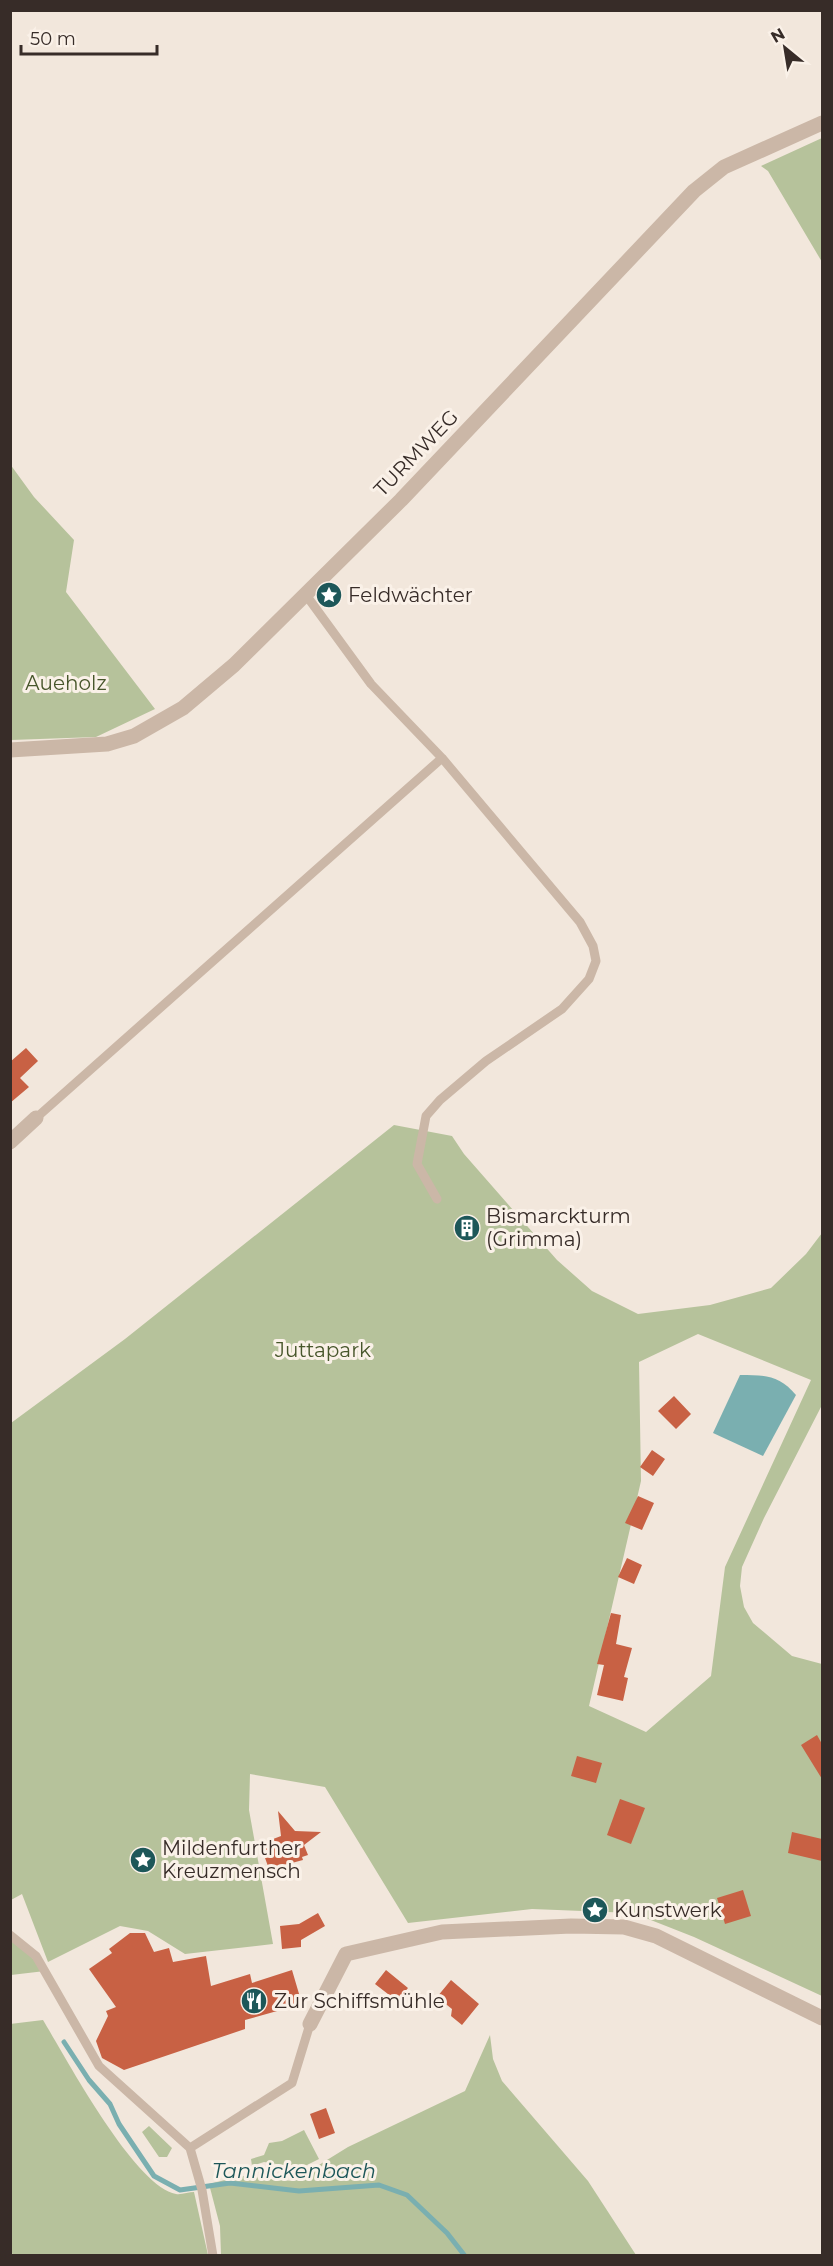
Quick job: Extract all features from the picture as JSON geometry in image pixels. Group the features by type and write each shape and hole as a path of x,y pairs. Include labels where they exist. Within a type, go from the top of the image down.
{"street":[{"name":"TURMWEG","path":"10,750 106,744 134,736 183,708 234,665 401,500 694,191 724,167 822,123"},
{"path":"10,1142 36,1118"},
{"path":"310,2024 346,1954 442,1932 571,1926 624,1927 656,1936 822,2018"}],"lane":[{"path":"306,595 371,684 442,758 580,922 593,946 596,961 589,980 562,1009 486,1061 426,1116 417,1164 437,1199"},
{"path":"36,1118 442,758"},
{"path":"10,1935 36,1956 99,2066 189,2148 199,2179 213,2256"},
{"path":"189,2148 292,2083 310,2024"}],"green space":[{"path":"822,138 822,262 768,171 761,166"},
{"name":"Aueholz","path":"10,464 34,497 74,540 66,592 155,709 96,737 11,740"},
{"name":"Juttapark","path":"394,1125 452,1136 464,1154 557,1260 592,1291 638,1314 710,1305 771,1288 806,1254 822,1233 822,1405 764,1518 742,1567 740,1586 744,1607 753,1623 792,1656 822,1664 822,1996 694,1937 633,1913 532,1909 408,1923 325,1787 250,1774 249,1810 273,1944 185,1954 148,1931 120,1926 48,1962 22,1894 11,1900 11,1423 125,1339","holes":["698,1334 811,1380 725,1567 711,1676 646,1732 589,1706 641,1481 639,1362"]},
{"path":"10,1935 45,1971 11,1975"},
{"path":"43,2020 102,2118 141,2169 159,2186 176,2194 194,2192 208,2255 13,2255 10,2250 10,2024"},
{"path":"490,2035 493,2059 502,2081 588,2181 636,2255 221,2255 220,2226 209,2184 241,2176 293,2181 348,2147 465,2091"},
{"path":"149,2126 172,2148 167,2157 159,2157 142,2132"},
{"path":"304,2130 319,2159 301,2168 264,2162 252,2166 251,2159 264,2155 269,2143 282,2141"}],"water":[{"path":"740,1375 757,1375 777,1380 784,1383 796,1395 763,1456 713,1433"}],"building":[{"path":"26,1048 38,1061 20,1078 29,1087 10,1103 10,1062"},
{"path":"674,1396 691,1414 676,1429 658,1411"},
{"path":"652,1450 665,1459 653,1476 640,1467"},
{"path":"638,1496 654,1503 642,1530 625,1523"},
{"path":"627,1558 642,1565 634,1584 618,1577"},
{"path":"611,1613 621,1615 616,1644 632,1648 624,1677 628,1678 623,1701 597,1695 604,1665 597,1664"},
{"path":"817,1735 822,1744 822,1779 801,1745"},
{"path":"577,1756 602,1763 596,1783 571,1776"},
{"path":"620,1799 645,1808 631,1844 607,1835"},
{"path":"278,1811 295,1831 321,1832 304,1845 308,1855 302,1857 303,1860 269,1869 260,1844 281,1836"},
{"path":"792,1832 822,1839 822,1861 788,1853"},
{"path":"743,1890 751,1916 725,1924 717,1898"},
{"path":"318,1913 325,1926 301,1940 301,1947 282,1949 280,1926 299,1924"},
{"name":"Zur Schiffsmühle","path":"130,1933 145,1933 154,1952 169,1948 173,1962 206,1956 211,1986 250,1974 252,1983 292,1970 302,2004 245,2020 245,2029 124,2070 102,2058 96,2041 108,2016 106,2011 116,2007 89,1969 112,1953 109,1949"},
{"path":"386,1970 408,1988 397,2001 375,1984"},
{"path":"451,1980 479,2004 462,2025 451,2016 452,2009 437,1997"},
{"path":"326,2108 335,2133 319,2139 310,2114"}],"waterway":[{"name":"Tannickenbach","path":"64,2042 89,2080 110,2104 119,2124 154,2176 180,2190 230,2183 299,2191 379,2185 407,2195 447,2233 465,2256"}],"place":[{"name":"Feldwächter","path":"329,595"},
{"name":"Bismarckturm (Grimma)","path":"467,1228"},
{"name":"Mildenfurther Kreuzmensch","path":"143,1860"},
{"name":"Kunstwerk","path":"595,1910"},
{"name":"Zur Schiffsmühle","path":"254,2001"}]}
